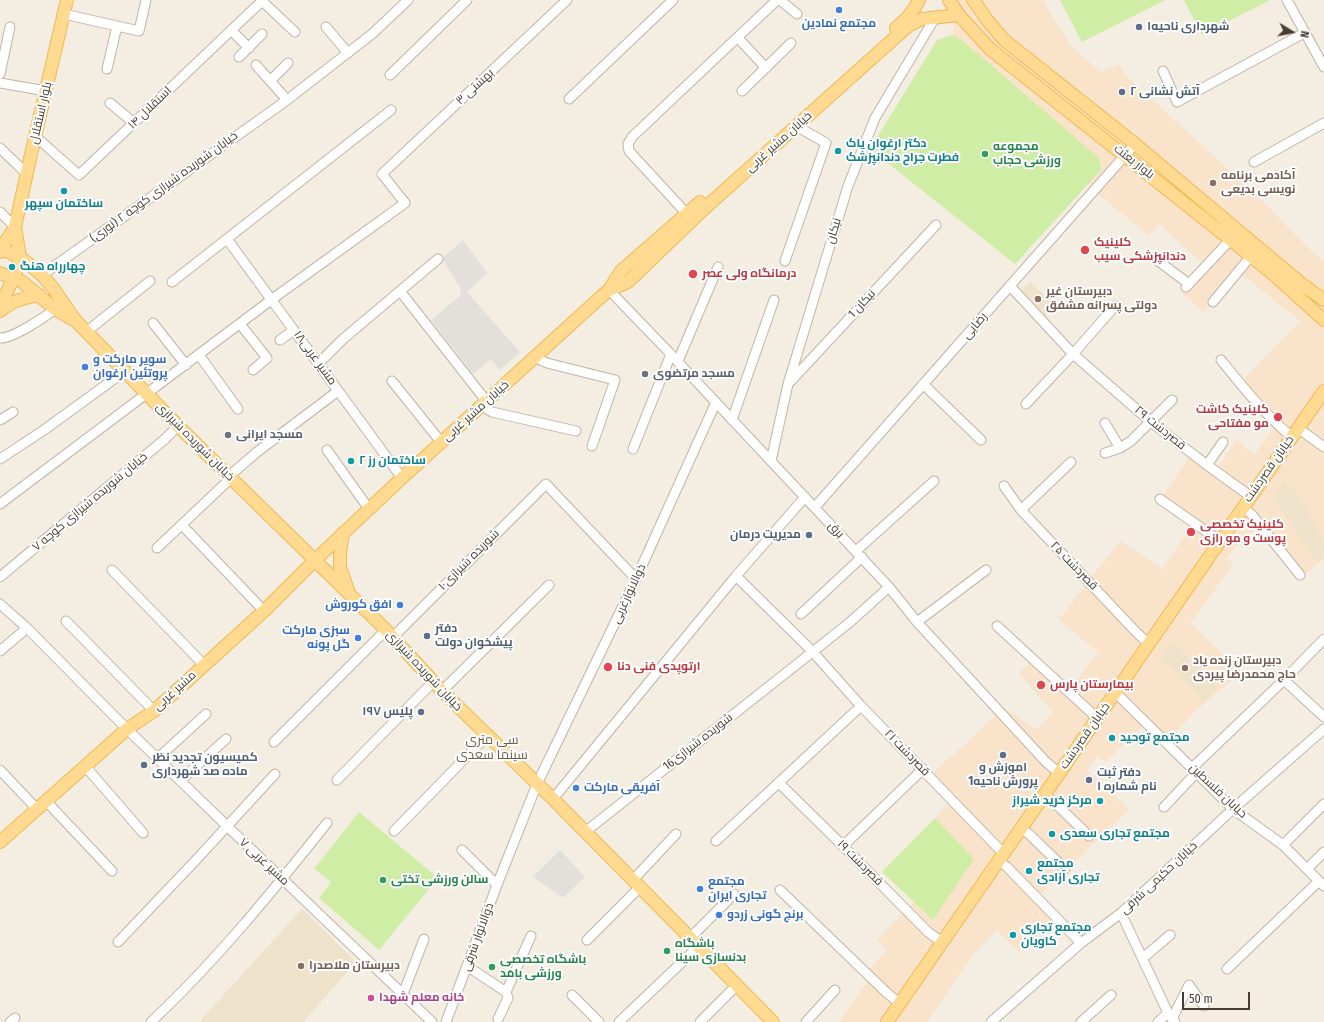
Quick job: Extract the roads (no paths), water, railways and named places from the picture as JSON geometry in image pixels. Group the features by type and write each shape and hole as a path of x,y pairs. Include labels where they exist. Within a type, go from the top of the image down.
{"main road":[{"name":"بلوار استقلال","path":"0,250 15,227 67,0"},
{"name":"بلوار بعثت","path":"949,0 959,15 990,49 1251,256 1324,320"},
{"name":"بلوار بعثت","path":"973,0 1004,40 1135,144 1303,285 1324,300"},
{"name":"خیابان مشیر غربی","path":"343,533 609,290 621,271 796,119 905,21 917,4"},
{"path":"917,4 922,9 924,14 922,19"},
{"name":"خیابان مشیر غربی","path":"609,290 628,282 706,207 908,26 922,19 936,16 959,15"},
{"name":"بلوار استقلال","path":"0,306 14,278 20,257 15,227"},
{"name":"خیابان شوریده شیرازی","path":"0,250 20,257 42,275 75,320 146,394 229,478 389,633 433,682 537,784 773,1022"},
{"name":"خیابان شوریده شیرازی","path":"0,273 22,281 55,309 75,320"},
{"path":"0,311 11,302 21,298 39,295"},
{"name":"خیابان قصردشت","path":"887,1022 1148,643 1324,391"},
{"path":"343,533 340,553 340,567 350,594"},
{"name":"مشیر غربی","path":"0,842 127,728 154,711 264,611 343,533"}],"street":[{"path":"64,14 138,31 146,0"},
{"name":"خیابان شوریده شیرازی کوچه ۲ (نوری)","path":"42,275 287,100 372,34 408,0"},
{"path":"390,75 467,0"},
{"name":"بهشتی ۳","path":"271,300 405,203 382,174 567,0"},
{"path":"569,99 673,0"},
{"path":"687,214 629,151 628,144 632,137 779,0 797,14"},
{"path":"1287,0 1324,67"},
{"path":"263,1 295,32"},
{"name":"استقلال ۱۴","path":"35,136 79,175 263,1"},
{"name":"نیکان","path":"771,461 788,384 848,186 875,118 936,16"},
{"path":"107,69 117,26"},
{"path":"0,74 10,27"},
{"path":"326,27 348,53"},
{"path":"231,30 249,48"},
{"path":"1163,71 1177,102 1304,33"},
{"path":"239,57 262,34"},
{"path":"738,38 766,68"},
{"path":"742,91 791,43"},
{"path":"270,81 288,63"},
{"path":"256,65 287,100"},
{"path":"0,83 46,91"},
{"path":"110,103 134,123"},
{"path":"172,282 391,110"},
{"path":"1254,162 1324,123"},
{"path":"785,261 826,143 796,126"},
{"name":"رضایی","path":"815,507 1135,144"},
{"path":"0,148 27,174"},
{"path":"0,212 15,227"},
{"name":"نیکان 1","path":"788,384 936,225"},
{"path":"1157,260 1188,286 1239,230"},
{"name":"مشیر غربی۱۸","path":"227,239 402,478"},
{"path":"1213,302 1251,256"},
{"path":"319,364 343,339 438,259"},
{"path":"678,361 718,267"},
{"path":"86,332 150,280"},
{"name":"قصردشت ۲۹","path":"1010,286 1073,354 1151,422 1250,496"},
{"name":"برق","path":"609,290 678,361 859,554 889,587 917,622 1046,762 1059,773"},
{"path":"400,291 492,412 576,431"},
{"path":"0,504 271,300"},
{"path":"732,420 774,300"},
{"path":"1026,404 1115,306"},
{"path":"0,338 5,339 46,316 55,309"},
{"path":"153,323 186,365"},
{"path":"240,324 267,358 253,370"},
{"path":"280,340 294,330"},
{"path":"633,449 671,354"},
{"path":"199,355 238,408"},
{"path":"536,358 547,363 615,380 592,446"},
{"path":"1221,360 1278,425 1324,447"},
{"path":"0,459 44,430 125,371"},
{"path":"392,381 441,442"},
{"path":"923,384 981,440"},
{"path":"157,548 256,452 338,390"},
{"path":"1105,454 1120,448 1131,441 1172,400"},
{"name":"ذوالانوارغربی","path":"537,784 636,580 716,402"},
{"path":"0,420 13,412"},
{"path":"1105,422 1120,448"},
{"name":"خیابان شوریده شیرازی کوچه ۷","path":"0,577 165,439 178,426"},
{"path":"1207,465 1222,442"},
{"path":"327,450 369,509"},
{"path":"1021,510 1071,462"},
{"path":"801,614 859,554 934,481"},
{"name":"۱۰شوریده شیرازی","path":"274,742 546,484 636,580"},
{"name":"قصردشت ۲۵","path":"1004,486 1021,510 1148,643"},
{"path":"552,800 736,576 805,497"},
{"path":"1160,499 1220,541"},
{"path":"1243,507 1252,515 1300,575"},
{"path":"182,525 264,611"},
{"path":"112,570 204,665"},
{"path":"917,622 986,570"},
{"name":"قصردشت ۲۱","path":"736,576 812,651 861,706 923,769 1001,857 1006,867 1081,943"},
{"path":"442,691 549,584"},
{"name":"شوریده شیرازی16","path":"584,832 849,623 889,587"},
{"name":"مشیر غربی ۷","path":"0,604 27,628 157,759 181,780 432,1022"},
{"path":"66,621 154,711"},
{"path":"997,626 1097,718"},
{"path":"0,651 27,628"},
{"path":"1164,807 1194,770 1324,639"},
{"path":"1284,680 1324,716"},
{"path":"337,780 433,682"},
{"name":"خیابان فلسطین","path":"1115,692 1233,809 1283,845 1322,884"},
{"path":"716,841 861,706"},
{"path":"157,759 206,714"},
{"name":"خیابان حکیمی شرقی","path":"991,1022 1081,943 1121,913 1233,809 1324,729"},
{"path":"394,832 487,736"},
{"path":"181,780 226,739"},
{"path":"85,766 143,832"},
{"path":"843,846 923,769"},
{"path":"0,770 42,805 112,871"},
{"path":"118,942 276,774"},
{"name":"قصردشت ۱۹","path":"778,783 928,932 942,942"},
{"name":"ذوالانوار شرقی","path":"446,1022 497,885 537,784"},
{"path":"1044,795 1053,801 1089,836"},
{"path":"1283,845 1324,804"},
{"path":"151,1022 182,993 282,878 327,823"},
{"path":"1021,828 1065,869"},
{"path":"588,940 676,834"},
{"path":"462,850 497,885"},
{"path":"1307,869 1324,852"},
{"path":"1227,969 1322,884"},
{"path":"780,890 899,1003"},
{"path":"619,1022 694,942 734,894"},
{"path":"1121,913 1172,1018"},
{"path":"1143,958 1170,935"},
{"path":"506,992 531,936"},
{"path":"404,994 424,939"},
{"path":"467,966 506,992 508,998 498,1019"},
{"path":"700,1022 737,985"},
{"path":"1158,1022 1172,1018 1189,985 1204,1006"},
{"path":"806,1022 835,990"},
{"path":"572,995 599,1022"},
{"path":"1081,1022 1111,995"}],"place":[{"name":"مجتمع نمادین","path":"839,10"},
{"name":"شهرداری ناحیه۱","path":"1139,27"},
{"name":"آتش نشانی ۲","path":"1122,92"},
{"name":"دکتر ارغوان پاک فطرت جراح دندانپزشک","path":"838,151"},
{"name":"مجموعه ورزشی حجاب","path":"985,154"},
{"name":"آکادمی برنامه نویسی بدیعی","path":"1213,183"},
{"name":"ساختمان سپهر","path":"64,191"},
{"name":"کلینیک دندانپزشکی سیب","path":"1085,250"},
{"name":"چهارراه هنگ","path":"12,267"},
{"name":"درمانگاه ولی عصر","path":"693,274"},
{"name":"دبیرستان غیر دولتی پسرانه مشفق","path":"1038,299"},
{"name":"سوپر مارکت و پروتئین ارغوان","path":"85,367"},
{"name":"مسجد مرتضوی","path":"645,374"},
{"name":"کلینیک کاشت مو مفتاحی","path":"1278,417"},
{"name":"مسجد ایرانی","path":"228,435"},
{"name":"ساختمان رز ۲","path":"351,461"},
{"name":"کلینیک تخصصی پوست و مو رازی","path":"1191,532"},
{"name":"مدیریت درمان","path":"809,535"},
{"name":"افق کوروش","path":"400,605"},
{"name":"دفتر پیشخوان دولت","path":"427,636"},
{"name":"سبزی مارکت گل پونه","path":"358,638"},
{"name":"ارتوپدی فنی دنا","path":"608,667"},
{"name":"دبیرستان زنده یاد حاج محمدرضا پیردی","path":"1185,668"},
{"name":"بیمارستان پارس","path":"1041,685"},
{"name":"پلیس ۱۹۷","path":"421,712"},
{"name":"مجتمع توحید","path":"1112,738"},
{"name":"اموزش و پرورش ناحیه1","path":"1003,755"},
{"name":"کمیسیون تجدید نظر ماده صد شهرداری","path":"144,765"},
{"name":"دفتر ثبت نام شماره ١","path":"1089,780"},
{"name":"آفریقی مارکت","path":"576,788"},
{"name":"مرکز خرید شیراز","path":"1100,801"},
{"name":"مجتمع تجاری سعدی","path":"1052,834"},
{"name":"مجتمع تجاری آزادی","path":"1029,871"},
{"name":"سالن ورزشی تختی","path":"383,880"},
{"name":"مجتمع تجاری ایران","path":"700,889"},
{"name":"برنج گونی زردو","path":"719,915"},
{"name":"مجتمع تجاری کاویان","path":"1013,935"},
{"name":"باشگاه بدنسازی سینا","path":"667,951"},
{"name":"دبیرستان ملاصدرا","path":"301,966"},
{"name":"باشگاه تخصصی ورزشی بامَد","path":"492,967"},
{"name":"خانه معلم شهدا","path":"371,998"}],"district":[{"name":"سی متری سینما سعدی","path":"492,748"}]}
